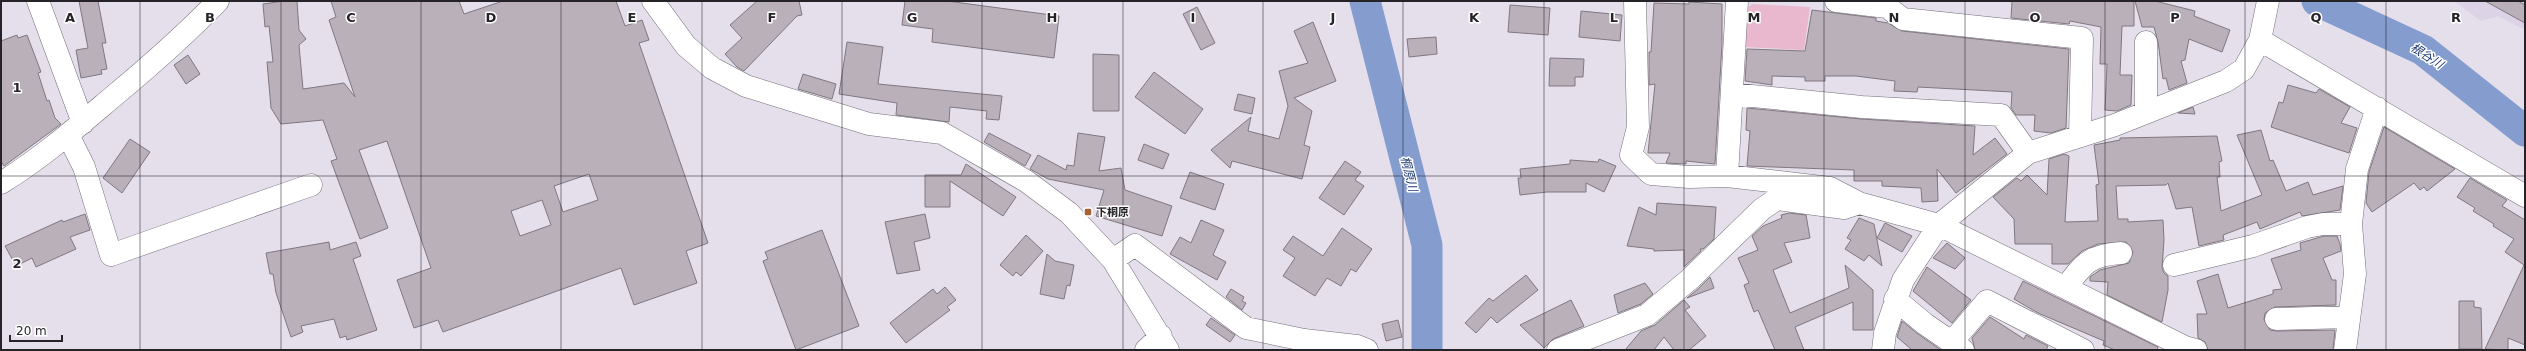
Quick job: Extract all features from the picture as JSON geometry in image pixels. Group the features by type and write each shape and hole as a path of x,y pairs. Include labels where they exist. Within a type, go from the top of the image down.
{"street":[{"path":"38,1 75,129 84,167 111,255 311,185"},
{"path":"1,183 38,160 161,57 218,1"},
{"path":"653,1 686,46 712,68 746,86 869,124 942,133 1026,181 1069,213 1113,260 1159,345"},
{"path":"1635,1 1638,127 1631,155 1651,174 1688,177 1727,176 1830,188 1859,203 1940,225 2185,347 2195,350"},
{"path":"1727,176 1737,1"},
{"path":"1836,1 1887,7 1902,19 2082,38 2080,136"},
{"path":"1883,350 1885,333 1895,299 1903,280 1940,225 2028,154 2115,125 2146,111 2226,81 2244,68 2261,35 2268,1"},
{"path":"2261,35 2377,108 2525,196"},
{"path":"2146,42 2146,111"},
{"path":"1732,94 1862,107 2001,115 2028,154"},
{"path":"2345,350 2355,274 2351,224 2357,169 2377,108"},
{"path":"1558,350 1646,315 1690,279 1762,209 1777,199 1844,208 1859,203"},
{"path":"2174,265 2253,246 2307,227 2323,224 2351,224"},
{"path":"1113,260 1135,246 1246,328 1304,340 1356,346 1367,350"},
{"path":"2066,287 2084,264 2104,254 2121,253"},
{"path":"1895,299 1958,346 1987,301 2083,350"},
{"path":"2276,319 2349,316"}],"shaded area":[{"path":"2454,1 2525,1 2525,30 2498,16 2481,21"},
{"path":"1752,4 1810,7 1804,50 1743,47 1743,12"}],"building":[{"path":"79,1 98,1 106,43 102,43 107,69 101,70 102,74 81,78 76,50 88,48"},
{"path":"297,1 299,30 306,39 299,45 303,89 344,83 355,97 329,20 336,17 331,1 459,1 464,14 503,1 616,1 625,26 642,20 649,40 639,43 708,243 686,251 697,283 634,305 621,268 443,332 438,320 414,328 397,280 431,268 387,141 359,150 388,228 360,239 331,161 337,159 323,120 281,124 271,108 267,62 273,62 269,26 265,27 263,4","holes":["589,174 598,200 563,212 554,186","542,200 551,225 520,236 511,211"]},
{"path":"757,1 799,1 802,15 797,16 744,71 737,67 725,54 742,38 730,25"},
{"path":"905,1 947,1 1059,16 1054,58 932,42 933,29 902,25"},
{"path":"2012,1 2134,1 2134,26 2122,26 2120,75 2132,75 2131,105 2117,111 2105,110 2107,64 2100,64 2101,27 2070,21 2069,24 2011,18"},
{"path":"2135,1 2155,1 2195,11 2194,16 2230,30 2222,52 2189,39 2185,60 2181,61 2187,83 2169,90 2166,78 2163,79 2158,42 2154,27 2142,27"},
{"path":"2485,1 2518,1 2525,5 2525,23"},
{"path":"1689,2 1722,4 1722,44 1715,164 1686,161 1686,164 1666,163 1670,153 1648,153 1655,84 1649,85 1649,52 1651,52 1654,3 1689,4"},
{"path":"1510,5 1550,8 1548,35 1508,32"},
{"path":"1197,7 1215,43 1201,50 1183,14"},
{"path":"1812,10 1876,18 1876,21 1888,23 1902,31 2069,49 2066,128 2051,133 2034,131 2035,115 2016,115 2011,108 2012,92 1918,87 1917,92 1894,91 1895,81 1856,76 1825,76 1825,81 1805,81 1805,77 1772,76 1772,85 1745,81 1747,49 1805,51"},
{"path":"1581,11 1622,15 1620,41 1579,37"},
{"path":"1313,22 1336,81 1294,98 1312,111 1304,145 1310,147 1302,179 1232,161 1230,168 1211,150 1251,117 1248,131 1279,139 1288,106 1279,71 1308,63 1294,31"},
{"path":"17,35 18,38 27,35 41,72 38,73 47,101 49,100 55,118 61,124 4,166 1,161 1,41"},
{"path":"1436,37 1437,54 1409,57 1407,39"},
{"path":"847,42 883,47 878,84 1002,96 999,120 986,119 987,111 950,107 949,122 896,115 897,103 839,94"},
{"path":"1093,54 1119,55 1119,111 1093,111"},
{"path":"188,55 200,74 186,84 174,65"},
{"path":"1550,58 1584,59 1583,77 1575,77 1575,86 1549,86"},
{"path":"1154,72 1203,109 1185,134 1135,97"},
{"path":"803,74 836,84 832,99 798,89"},
{"path":"2288,85 2316,93 2319,89 2350,107 2341,123 2357,128 2349,153 2271,127 2279,102 2283,103"},
{"path":"1238,94 1255,98 1252,114 1234,110"},
{"path":"2193,107 2195,114 2178,113"},
{"path":"1747,108 1861,119 1975,126 1973,155 1995,138 2007,154 1956,193 1937,169 1938,201 1922,202 1921,188 1882,186 1882,181 1854,181 1854,170 1747,166 1750,131 1746,130"},
{"path":"2384,127 2455,169 2427,191 2424,187 2420,190 2414,183 2372,212 2366,203 2369,172"},
{"path":"2261,130 2270,161 2273,160 2286,191 2308,182 2313,195 2343,186 2340,210 2302,216 2300,212 2260,229 2257,222 2223,235 2224,240 2199,246 2192,207 2176,209 2168,183 2166,185 2116,186 2118,219 2128,219 2128,222 2163,220 2164,240 2162,268 2164,273 2168,276 2168,290 2162,322 2107,295 2108,282 2090,281 2090,277 2100,270 2129,263 2133,252 2126,242 2098,244 2082,251 2068,264 2052,264 2052,244 2015,244 2014,219 1993,197 2017,178 2021,181 2027,175 2047,195 2049,159 2064,154 2069,156 2065,222 2098,221 2096,185 2099,184 2094,145 2120,140 2120,138 2217,136 2222,161 2219,162 2220,177 2217,177 2221,211 2262,195 2237,135"},
{"path":"989,133 1031,155 1025,166 984,142"},
{"path":"1078,133 1105,137 1099,171 1121,168 1125,190 1172,206 1162,236 1096,216 1104,190 1048,179 1030,169 1038,155 1066,170 1067,165 1074,166"},
{"path":"130,139 150,152 122,193 103,178"},
{"path":"1144,144 1169,154 1163,169 1138,160"},
{"path":"1599,159 1616,166 1604,192 1586,183 1586,192 1547,192 1520,195 1518,178 1521,178 1520,169 1570,164 1570,160 1598,162"},
{"path":"1345,161 1361,172 1355,180 1364,186 1344,215 1319,198"},
{"path":"966,164 1016,197 1003,216 950,181 950,207 925,207 925,175 961,175"},
{"path":"1190,172 1224,184 1215,210 1180,198"},
{"path":"2470,178 2507,200 2502,206 2525,220 2525,345 2508,338 2508,350 2485,349 2524,265 2505,252 2514,239 2493,226 2494,224 2473,211 2475,208 2457,197"},
{"path":"1657,203 1716,207 1714,239 1703,249 1700,249 1701,251 1684,267 1684,250 1654,251 1654,249 1627,246 1639,207 1656,215"},
{"path":"1789,213 1806,215 1810,238 1784,243 1792,262 1773,270 1790,313 1849,288 1845,265 1873,290 1873,330 1853,330 1853,302 1795,327 1804,350 1775,350 1758,310 1754,312 1744,285 1749,283 1738,258 1758,250 1752,236 1763,226 1782,218 1781,215"},
{"path":"85,214 90,230 70,237 76,249 36,267 32,258 16,266 5,246 62,220 63,222"},
{"path":"925,214 930,238 914,242 920,270 897,274 885,222"},
{"path":"1859,218 1874,224 1882,266 1869,255 1864,261 1845,249 1851,240 1847,238"},
{"path":"1201,220 1224,230 1213,255 1226,262 1217,280 1170,254 1180,237 1191,243"},
{"path":"1885,223 1912,236 1902,252 1877,238"},
{"path":"1342,228 1372,249 1356,272 1351,269 1341,286 1327,278 1315,296 1283,276 1295,258 1283,250 1293,236 1323,256"},
{"path":"822,230 859,326 796,350 763,261 768,259 765,252"},
{"path":"1026,235 1043,251 1021,276 1016,272 1013,276 1000,265"},
{"path":"2324,236 2337,236 2340,244 2341,251 2323,258 2332,280 2336,280 2336,305 2275,307 2265,313 2264,320 2270,330 2276,331 2335,330 2333,350 2208,350 2205,342 2198,338 2197,314 2207,314 2197,281 2218,274 2228,308 2273,294 2273,290 2282,289 2271,259 2301,250 2300,243"},
{"path":"329,242 330,250 356,242 361,256 353,259 377,330 347,340 346,336 340,338 334,319 301,326 303,332 291,337 276,293 273,274 270,274 266,253"},
{"path":"1947,243 1965,258 1955,269 1933,258"},
{"path":"1047,254 1055,261 1074,265 1070,286 1067,285 1064,299 1040,294"},
{"path":"1927,267 1971,300 1952,323 1913,291"},
{"path":"1526,275 1538,290 1497,323 1491,317 1476,333 1465,323 1489,298 1493,301"},
{"path":"1710,277 1714,288 1687,298 1698,289"},
{"path":"2023,281 2158,347 2157,350 2115,350 2103,345 2104,341 2038,313 2014,299"},
{"path":"1645,283 1653,294 1641,304 1618,313 1614,295"},
{"path":"945,287 956,300 947,307 950,310 906,343 890,323 933,289 937,294"},
{"path":"1231,289 1244,297 1242,301 1246,303 1242,310 1226,297"},
{"path":"1571,300 1584,326 1553,339 1544,348 1520,325"},
{"path":"1684,300 1690,307 1685,310 1706,336 1689,350 1674,350 1664,337 1654,350 1625,350 1641,331 1655,325"},
{"path":"2459,301 2474,301 2474,307 2481,308 2482,349 2459,349"},
{"path":"1990,317 2024,339 2026,335 2048,346 2046,350 1975,350 1972,338"},
{"path":"1211,318 1235,335 1230,342 1206,325"},
{"path":"1398,320 1402,337 1386,341 1382,324"},
{"path":"1902,321 1941,350 1912,350 1897,337"}],"waterway":[{"name":"桐原川","path":"1365,1 1427,245 1427,350"},
{"name":"根谷川","path":"2317,1 2423,50 2525,131"}],"place":[{"name":"下桐原","path":"1088,212"}]}
